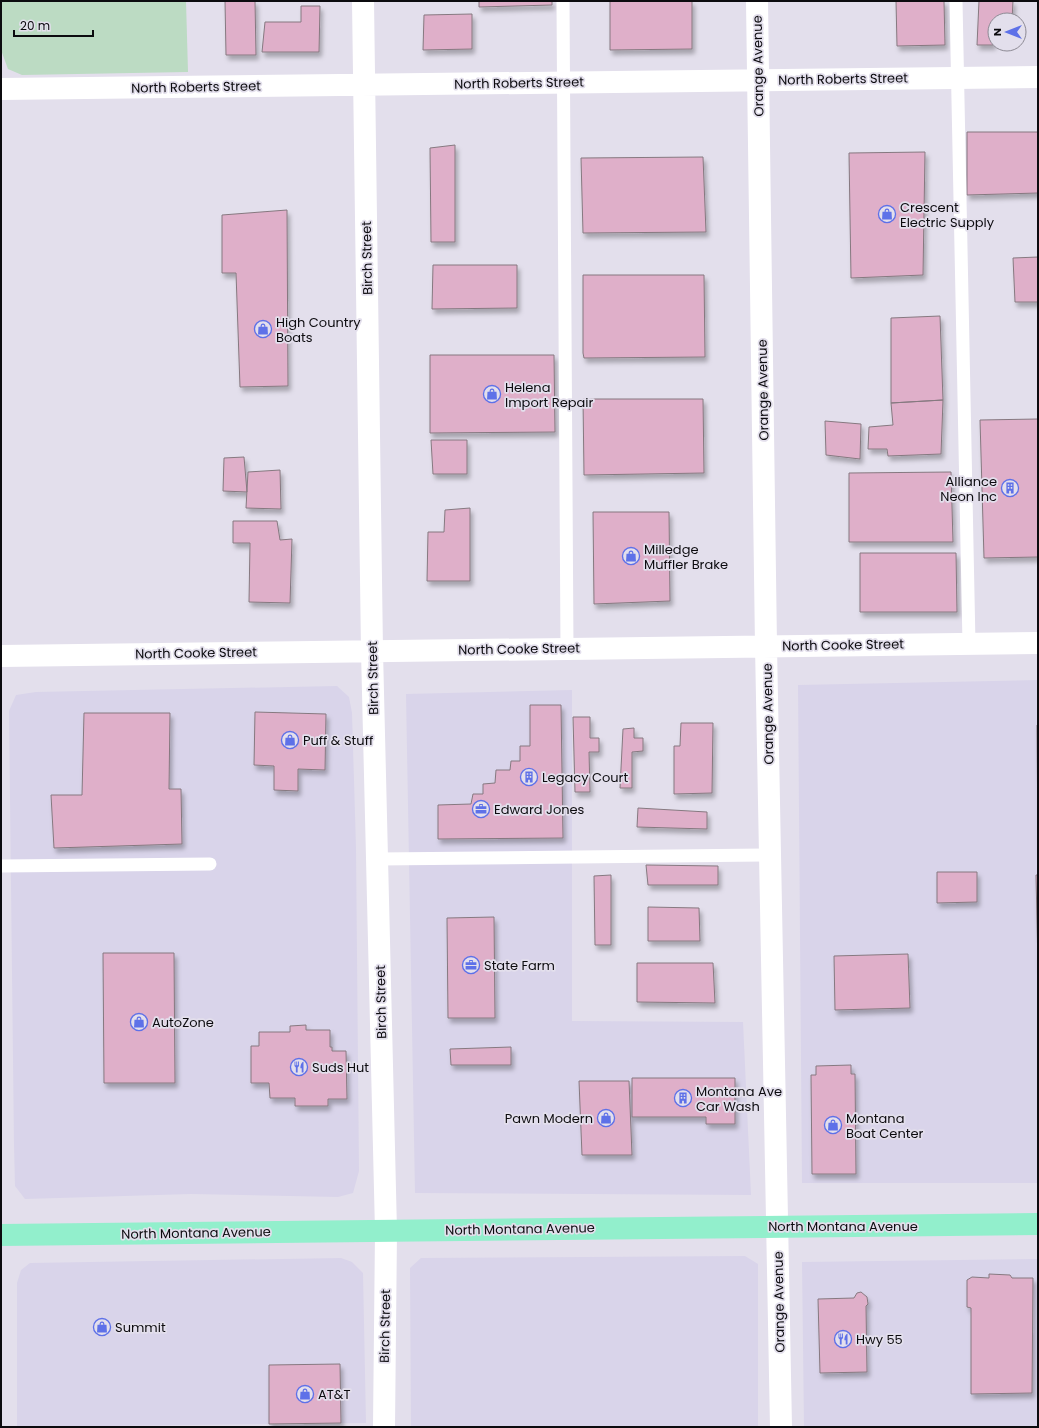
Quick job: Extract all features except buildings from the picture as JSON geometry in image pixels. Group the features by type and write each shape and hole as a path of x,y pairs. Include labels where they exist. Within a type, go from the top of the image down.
{"main road":[{"name":"North Montana Avenue","path":"1,1235 1038,1224"}],"street":[{"name":"Birch Street","path":"363,1 372,651 386,1231 384,1427"},
{"name":"Orange Avenue","path":"757,1 766,646 781,1427"},
{"name":"North Roberts Street","path":"1,89 1038,77"},
{"name":"North Cooke Street","path":"1,656 1038,643"}],"lane":[{"path":"563,1 567,649"},
{"path":"956,1 969,644"},
{"path":"378,859 770,855"},
{"path":"1,866 210,864"}],"shaded area":[{"path":"1038,680 1038,1183 802,1183 798,685"},
{"path":"337,686 349,697 352,713 356,848 359,1171 353,1193 338,1197 191,1194 25,1199 15,1186 14,1145 9,711 16,695 36,692"},
{"path":"572,690 572,1021 743,1022 751,1195 415,1193 406,694"},
{"path":"745,1256 758,1264 758,1427 411,1427 410,1268 421,1258"},
{"path":"341,1258 352,1262 363,1273 366,1423 17,1427 17,1283 21,1270 30,1263"},
{"path":"1038,1259 1038,1427 804,1427 802,1262"}],"green space":[{"path":"1,1 186,1 188,72 22,75 8,69 1,50"}],"place":[{"name":"Crescent Electric Supply","path":"887,214"},
{"name":"High Country Boats","path":"263,329"},
{"name":"Helena Import Repair","path":"492,394"},
{"name":"Alliance Neon Inc","path":"1010,488"},
{"name":"Milledge Muffler Brake","path":"631,556"},
{"name":"Puff & Stuff","path":"290,740"},
{"name":"Legacy Court","path":"529,777"},
{"name":"Edward Jones","path":"481,809"},
{"name":"State Farm","path":"471,965"},
{"name":"AutoZone","path":"139,1022"},
{"name":"Suds Hut","path":"299,1067"},
{"name":"Montana Ave Car Wash","path":"683,1098"},
{"name":"Pawn Modern","path":"606,1118"},
{"name":"Montana Boat Center","path":"833,1125"},
{"name":"Summit","path":"102,1327"},
{"name":"Hwy 55","path":"843,1339"},
{"name":"AT&T","path":"305,1394"}]}
